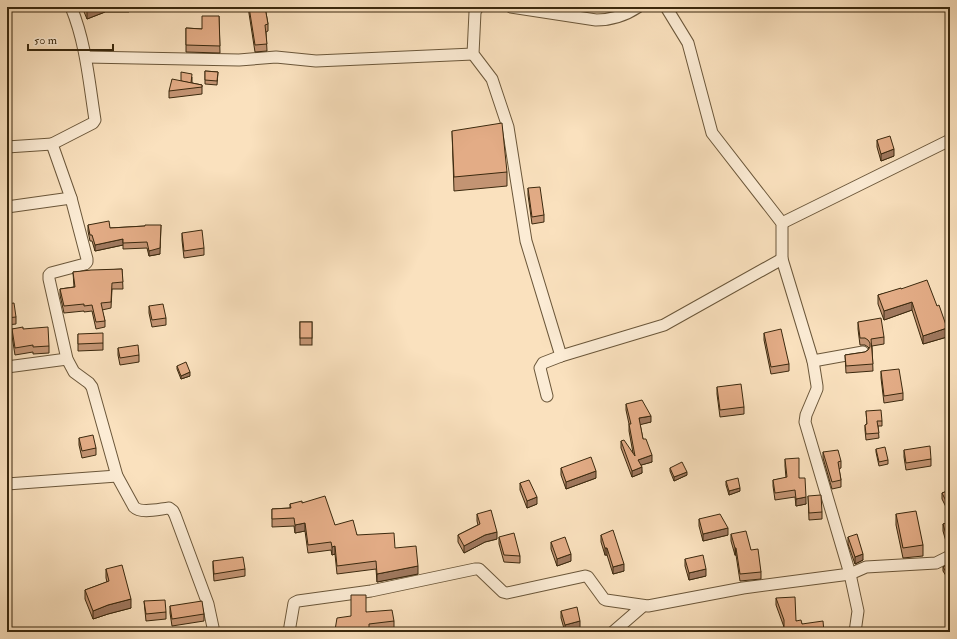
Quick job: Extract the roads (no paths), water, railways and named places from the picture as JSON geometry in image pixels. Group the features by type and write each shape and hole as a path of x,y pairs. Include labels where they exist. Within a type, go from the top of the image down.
{"street":[{"path":"7,147 52,144 93,123 95,120 86,57 76,19 71,7"},
{"path":"478,7 475,12 473,54 492,79 508,127 526,241 561,356"},
{"path":"511,7 596,20 607,20 630,12 638,7"},
{"path":"666,7 688,43 712,132 782,223 782,260 813,361 817,386 806,415 805,422 850,574 858,611 855,632"},
{"path":"86,57 239,60 276,57 316,61 473,54"},
{"path":"782,223 950,140"},
{"path":"52,144 71,198 87,259 85,264 48,275 67,359 74,372 90,383 92,387 117,476 134,507 137,510 143,511 169,508 173,511 208,604 214,632"},
{"path":"7,207 71,198"},
{"path":"547,396 540,368 543,363 561,356 664,325 782,260"},
{"path":"813,361 863,352"},
{"path":"7,368 67,359"},
{"path":"7,484 117,476"},
{"path":"289,632 294,603 298,601 371,591 475,569 479,569 503,592 507,593 585,576 588,577 606,600 648,606 743,588 850,574 866,567 936,562 950,556"},
{"path":"613,632 644,606"}]}
